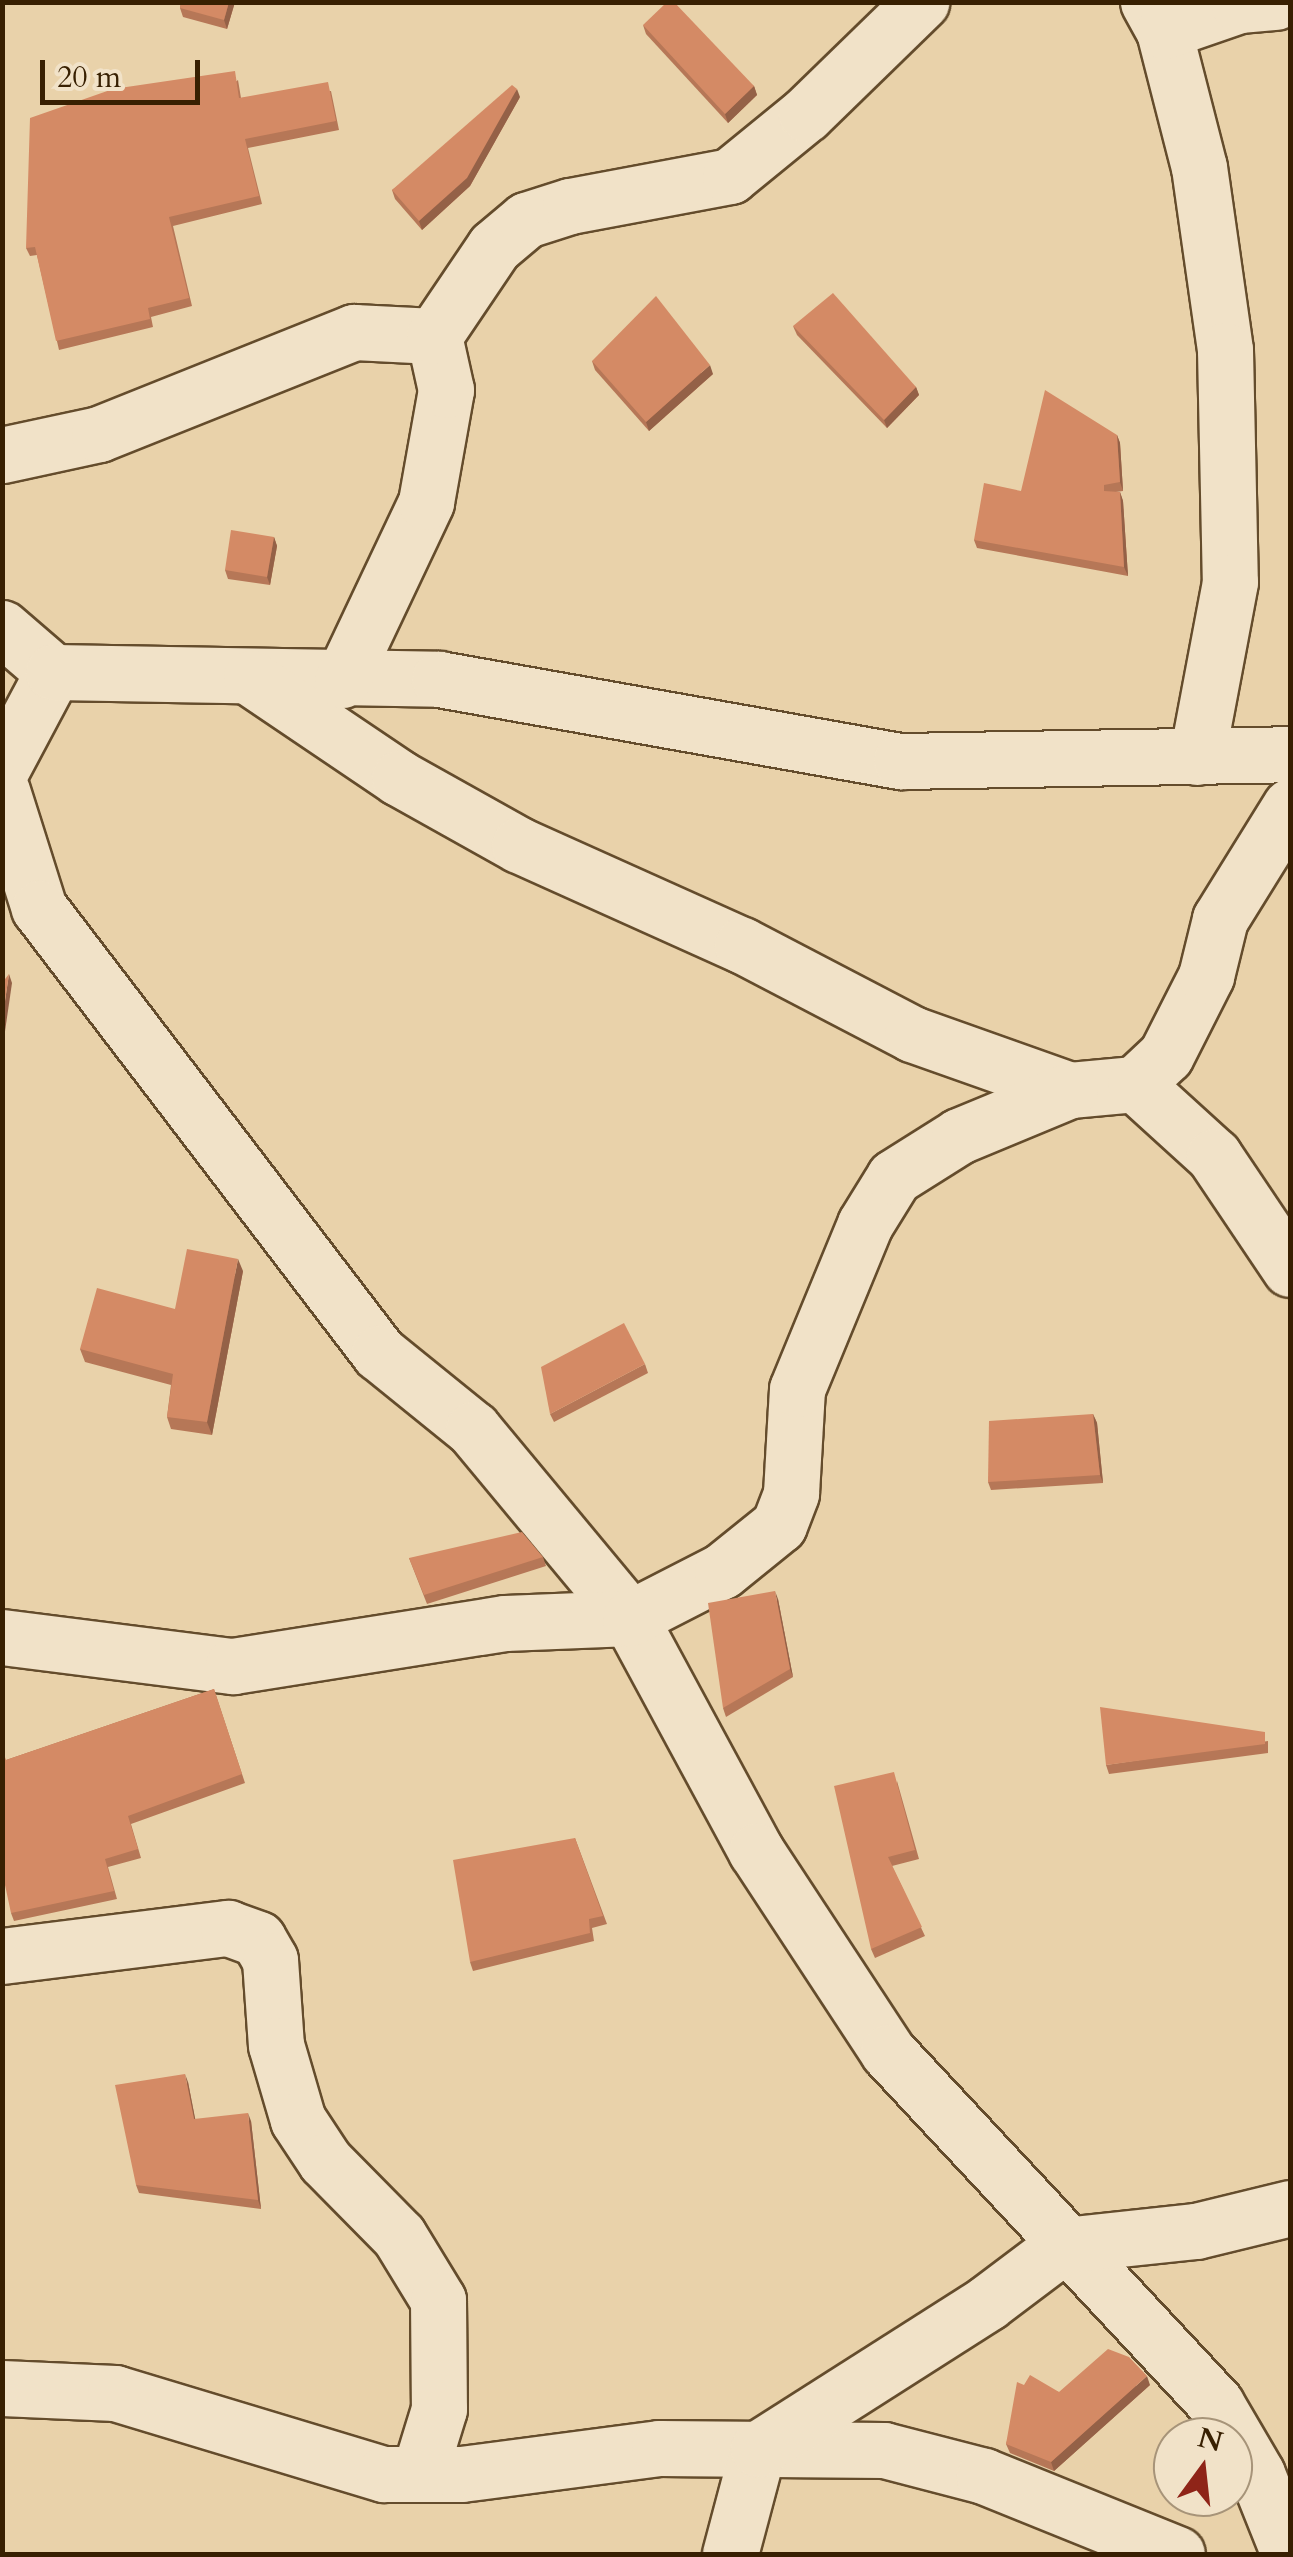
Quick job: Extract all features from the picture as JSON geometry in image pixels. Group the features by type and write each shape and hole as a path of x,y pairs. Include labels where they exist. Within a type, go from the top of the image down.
{"street":[{"path":"342,680 426,502 446,390 434,336 494,247 526,220 611,195 730,176 806,114 921,2"},
{"path":"1197,758 1230,582 1228,406 1199,167 1156,17 1276,2"},
{"path":"2,456 99,434 354,332 434,336"},
{"path":"2,628 53,672 477,684 902,761 1290,754"},
{"path":"2,768 53,672"},
{"path":"251,678 399,778 519,844 742,945 912,1034 1070,1090"},
{"path":"2,791 39,908 102,995 378,1353 472,1429 630,1618 756,1851 888,2052 1216,2404 1257,2474 1290,2554"},
{"path":"2,1637 233,1666 505,1623 630,1618 722,1570 779,1525 791,1494 797,1389 865,1224 894,1177 959,1136 1070,1090 1135,1084 1166,1055 1206,976 1220,920 1290,806"},
{"path":"1135,1084 1214,1156 1290,1268"},
{"path":"2,1956 228,1928 258,1938 270,1960 276,2045 298,2120 325,2161 399,2236 438,2300 439,2409 419,2474"},
{"path":"730,2554 758,2449 987,2303 1064,2244 1196,2231 1290,2208"},
{"path":"2,2388 115,2393 384,2474 419,2474 658,2448 884,2450 934,2461 1177,2554"}],"building":[{"path":"181,2 229,2 224,20 180,8"},
{"path":"667,2 674,2 754,86 725,114 643,25"},
{"path":"235,71 239,98 328,82 336,121 245,139 259,196 169,217 189,298 148,308 150,319 56,341 35,247 26,248 30,118 113,89"},
{"path":"512,85 517,89 467,178 419,221 392,190"},
{"path":"833,293 916,387 884,420 793,326"},
{"path":"656,296 710,365 646,422 592,361"},
{"path":"1045,390 1117,435 1120,482 1104,485 1104,491 1120,492 1124,567 974,540 984,483 1021,491"},
{"path":"231,530 274,537 267,577 225,570"},
{"path":"9,974 2,1021 2,983"},
{"path":"187,1249 238,1259 207,1422 167,1417 173,1374 80,1349 97,1288 175,1309"},
{"path":"624,1323 645,1364 550,1414 541,1367"},
{"path":"1093,1414 1100,1475 988,1482 989,1421"},
{"path":"522,1532 543,1557 424,1595 409,1558"},
{"path":"775,1591 790,1669 723,1708 708,1603"},
{"path":"214,1689 242,1774 128,1816 138,1849 105,1859 114,1891 11,1913 2,1871 2,1749 6,1760"},
{"path":"1100,1707 1265,1732 1265,1744 1106,1765"},
{"path":"894,1772 915,1850 888,1857 922,1927 871,1949 834,1786"},
{"path":"575,1838 603,1916 589,1919 590,1933 470,1962 453,1860"},
{"path":"185,2074 194,2119 248,2113 258,2200 136,2185 115,2085"},
{"path":"1108,2349 1129,2357 1147,2376 1051,2462 1006,2444 1017,2382 1024,2385 1030,2375 1059,2392"}]}
